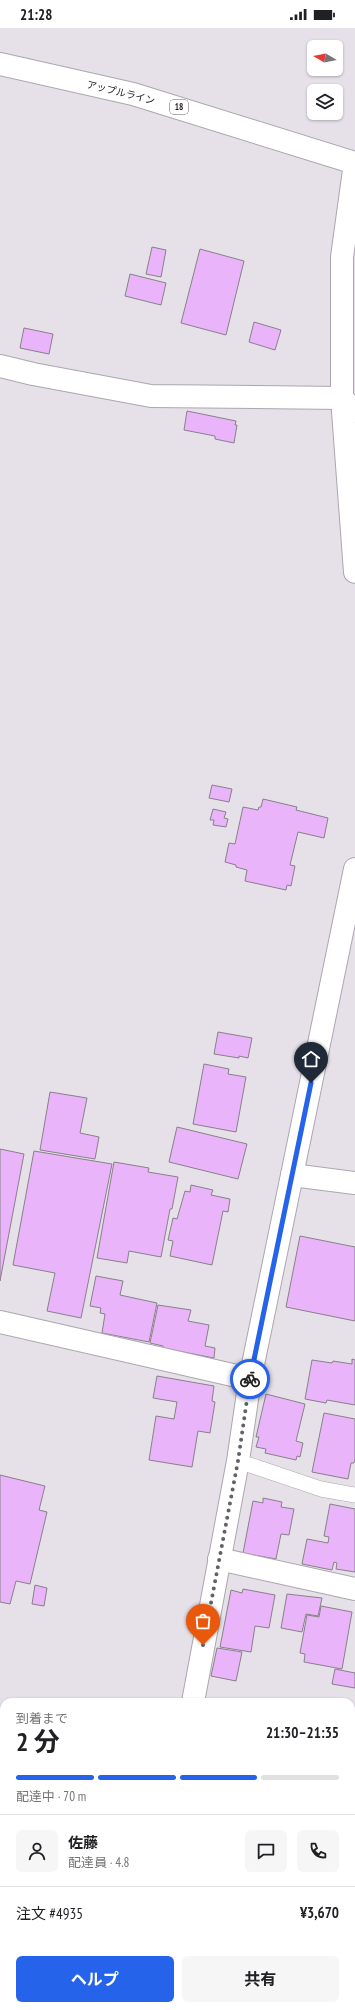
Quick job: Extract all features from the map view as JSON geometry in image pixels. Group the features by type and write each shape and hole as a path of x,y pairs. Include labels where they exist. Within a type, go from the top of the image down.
{"main road":[{"name":"アップルライン","path":"0,64 133,94 355,163"},
{"path":"355,163 342,257 355,572"},
{"path":"0,366 33,374 151,396 348,405"},
{"path":"194,1698 238,1461 250,1379 355,869"},
{"path":"292,1175 355,1183"},
{"path":"0,1322 250,1379"},
{"path":"219,1559 355,1590"}],"lane":[{"path":"238,1461 321,1489 355,1495"}],"building":[{"path":"152,247 166,250 161,277 146,274"},
{"path":"200,249 244,261 226,335 181,323"},
{"path":"130,274 166,283 161,305 125,296"},
{"path":"254,322 281,330 275,350 249,342"},
{"path":"24,328 53,334 49,354 20,348"},
{"path":"187,411 236,421 235,425 237,425 234,443 215,439 215,436 184,430"},
{"path":"212,785 232,789 229,802 209,798"},
{"path":"263,799 297,807 296,810 328,818 324,838 298,832 290,865 295,866 291,886 287,885 286,890 245,881 247,870 225,862 229,843 235,844 243,807 258,810 259,807 261,807"},
{"path":"213,809 226,812 224,818 228,819 226,827 213,825 214,820 210,820"},
{"path":"218,1032 252,1038 248,1058 214,1054"},
{"path":"204,1064 229,1069 228,1074 246,1077 236,1132 193,1124"},
{"path":"50,1092 87,1098 80,1133 99,1137 95,1159 40,1150"},
{"path":"177,1127 247,1144 238,1179 169,1162"},
{"path":"0,1149 24,1154 0,1281"},
{"path":"34,1151 112,1164 81,1318 47,1311 55,1273 13,1265"},
{"path":"114,1162 149,1168 148,1172 178,1177 161,1257 129,1251 127,1263 97,1258"},
{"path":"191,1185 213,1190 211,1195 230,1199 228,1212 223,1211 212,1265 170,1256 173,1241 168,1240 173,1218 177,1219 185,1191 190,1192"},
{"path":"300,1236 355,1247 355,1321 286,1307"},
{"path":"96,1276 123,1281 120,1295 157,1303 149,1342 102,1333 105,1314 100,1313 101,1308 90,1306"},
{"path":"158,1305 191,1310 188,1321 209,1325 205,1346 215,1348 214,1358 163,1348 163,1346 150,1343"},
{"path":"352,1359 355,1360 355,1405 327,1400 326,1403 305,1399 312,1360 352,1364"},
{"path":"157,1376 214,1386 212,1401 215,1402 210,1433 198,1431 192,1467 149,1460 156,1416 174,1419 177,1402 153,1398"},
{"path":"266,1394 305,1404 296,1441 303,1443 300,1457 297,1456 296,1460 265,1453 266,1449 256,1447 259,1437 256,1437"},
{"path":"324,1413 355,1419 355,1460 354,1463 351,1463 348,1479 312,1472"},
{"path":"0,1475 45,1486 39,1510 47,1512 30,1584 16,1581 10,1604 0,1602"},
{"path":"263,1498 282,1502 281,1507 294,1509 289,1535 281,1534 276,1559 243,1553 253,1501 263,1503"},
{"path":"330,1504 355,1509 355,1572 336,1569 337,1563 334,1562 332,1570 302,1564 307,1539 328,1543 329,1537 324,1536"},
{"path":"35,1585 47,1588 44,1606 32,1604"},
{"path":"243,1589 275,1595 269,1628 255,1626 251,1652 220,1647 231,1590 242,1593"},
{"path":"287,1594 322,1598 318,1616 306,1614 302,1632 281,1628"},
{"path":"321,1606 352,1612 342,1669 304,1662 305,1654 300,1653 307,1615 319,1617"},
{"path":"217,1648 242,1652 236,1681 211,1676"},
{"path":"335,1669 355,1673 355,1688 332,1684"}],"way so far":[{"path":"203,1645 238,1461 250,1379"}],"route":[{"path":"250,1379 311,1083"}]}
